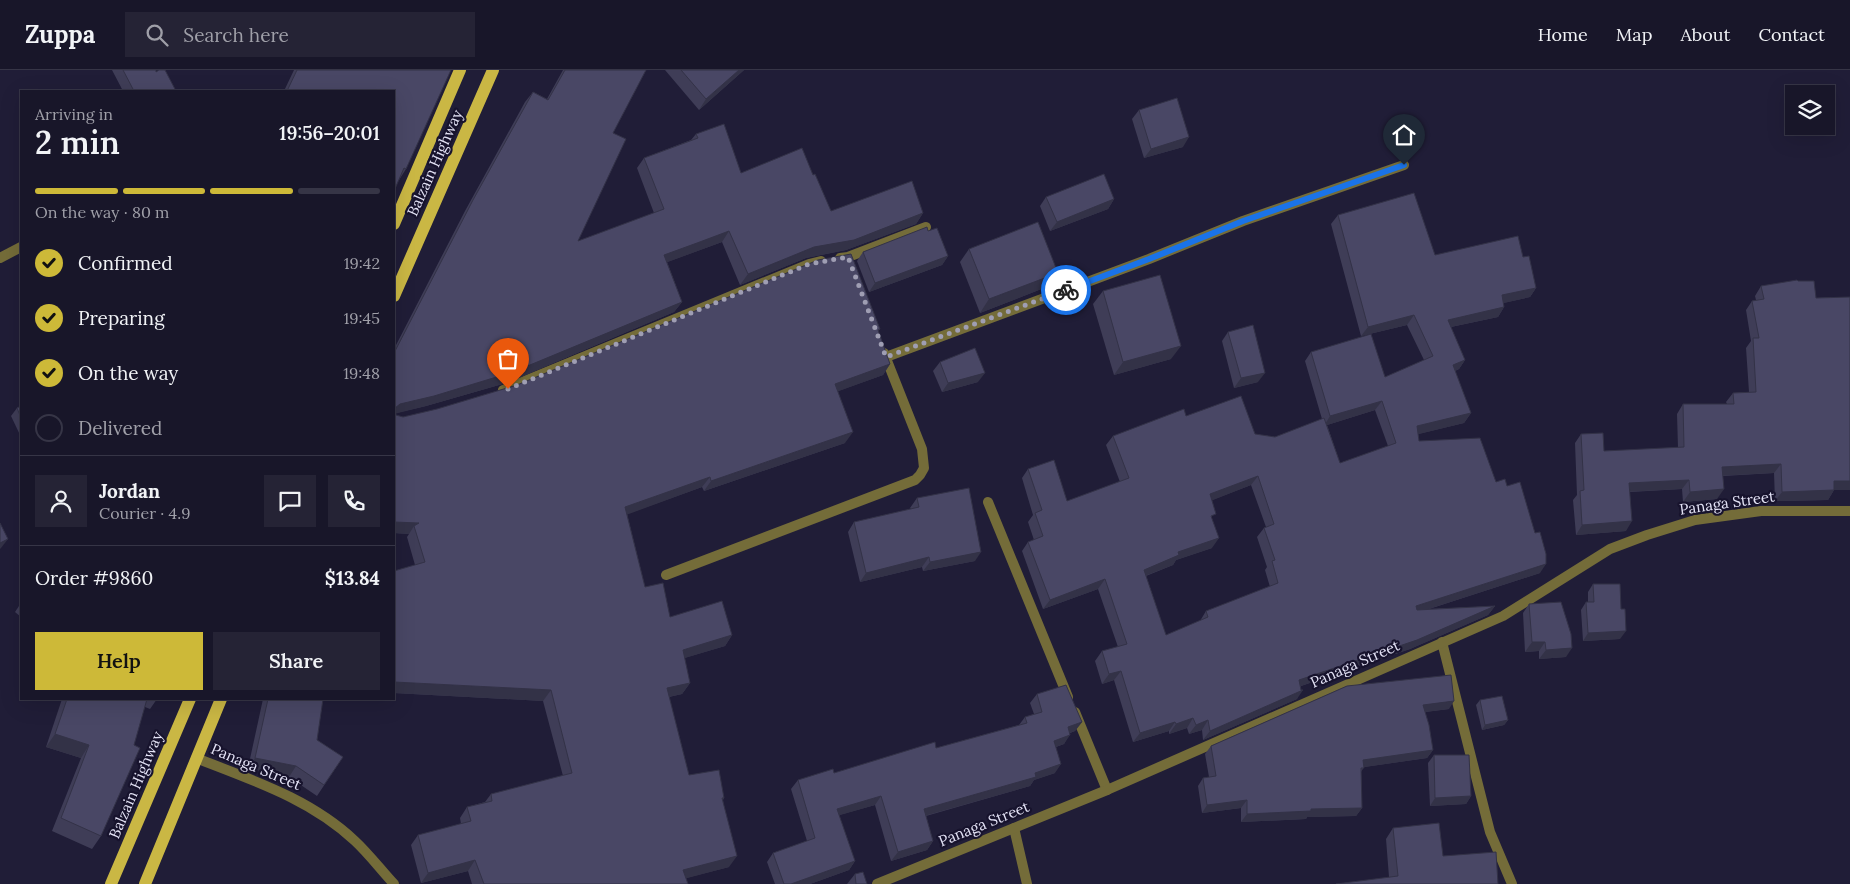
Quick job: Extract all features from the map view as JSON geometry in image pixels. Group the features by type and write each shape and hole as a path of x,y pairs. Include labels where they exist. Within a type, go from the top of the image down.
{"main road":[{"name":"Balzain Highway","path":"395,222 460,70"},
{"name":"Balzain Highway","path":"395,294 493,70"},
{"name":"Balzain Highway","path":"111,884 190,700"},
{"path":"145,884 221,700"}],"street":[{"path":"886,357 1149,259 1243,221 1404,165"},
{"path":"490,394 508,389 809,264 849,261 926,228"},
{"path":"0,258 20,248"},
{"path":"666,575 915,480 920,475 924,468 922,449 879,339"},
{"path":"988,502 1107,790"},
{"name":"Panaga Street","path":"877,884 1107,790 1503,616 1610,550 1646,535 1695,520 1762,510 1850,510"},
{"path":"1442,642 1490,832 1512,884"},
{"name":"Panaga Street","path":"196,758 277,790 324,816 355,841 394,884"},
{"path":"1014,828 1027,884"}],"building":[{"path":"123,70 156,70 156,72 165,70 175,90 133,90"},
{"path":"297,70 451,70 406,169 404,168 395,189 395,90 287,90"},
{"path":"565,70 646,70 613,133 626,139 578,241 664,209 644,158 698,138 696,134 724,124 741,173 802,148 831,211 912,181 923,213 854,240 814,247 748,274 729,231 664,255 682,302 513,372 434,396 400,404 395,408 395,351 473,200 533,92 548,100"},
{"path":"681,70 739,70 706,99"},
{"path":"1177,98 1189,137 1151,149 1139,110"},
{"path":"1104,174 1114,199 1057,222 1046,197"},
{"path":"1414,193 1435,255 1518,236 1523,257 1529,256 1536,288 1502,295 1504,307 1448,320 1465,360 1453,365 1471,413 1417,426 1419,441 1480,438 1496,482 1505,479 1507,486 1520,482 1535,533 1540,532 1546,554 1546,564 1416,606 1417,610 1495,606 1417,640 1299,680 1301,690 1303,690 1210,731 1208,720 1196,725 1193,718 1140,733 1121,671 1109,674 1102,651 1127,644 1105,579 1050,600 1028,542 1043,536 1035,513 1042,510 1028,469 1054,460 1067,501 1129,478 1113,436 1184,409 1186,416 1241,396 1255,434 1275,437 1324,418 1340,463 1396,443 1382,401 1330,416 1311,352 1371,334 1385,377 1433,356 1414,315 1368,327 1338,215","holes":["1258,476 1274,524 1264,528 1275,560 1272,561 1278,583 1206,611 1208,617 1166,635 1144,570 1179,555 1178,552 1219,538 1211,516 1216,514 1210,494"]},
{"path":"1038,222 1058,273 989,299 969,249"},
{"path":"927,227 928,231 937,228 948,256 875,283 863,252"},
{"path":"851,254 880,329 878,330 890,364 835,384 853,432 711,481 710,477 625,507 645,587 663,583 670,617 722,601 732,635 683,650 690,683 667,688 689,775 719,770 724,798 722,798 737,856 683,870 688,884 484,884 475,860 428,873 418,835 471,821 467,807 492,801 491,794 572,773 551,690 395,682 395,571 425,562 414,526 419,523 395,522 395,408 396,415 403,417 517,385 818,260"},
{"path":"1160,275 1181,346 1123,362 1103,291"},
{"path":"1797,280 1814,281 1816,298 1850,297 1850,481 1834,481 1834,490 1782,492 1781,464 1722,467 1724,489 1690,492 1689,480 1629,483 1632,521 1582,525 1580,491 1584,490 1581,434 1603,433 1604,451 1684,447 1683,404 1734,404 1733,393 1756,392 1753,338 1759,338 1752,301 1764,299 1761,286"},
{"path":"1253,325 1265,373 1241,378 1228,332"},
{"path":"975,348 985,373 948,383 940,362"},
{"path":"969,488 981,552 930,562 929,557 866,573 854,522 919,507 917,498"},
{"path":"0,523 8,539 0,543"},
{"path":"1593,584 1620,584 1621,609 1625,609 1626,631 1588,633 1586,602 1594,602"},
{"path":"1561,602 1571,634 1572,648 1546,650 1545,642 1532,642 1529,604"},
{"path":"1451,675 1454,701 1423,705 1429,725 1433,750 1363,760 1364,768 1361,768 1362,808 1311,809 1311,811 1247,814 1247,800 1207,805 1203,778 1216,776 1211,746 1347,686"},
{"path":"1066,685 1082,722 1068,727 1070,735 1054,741 1061,764 1035,773 1036,777 924,809 933,841 898,852 881,796 837,809 855,861 791,884 784,884 773,853 815,838 798,780 833,769 834,773 935,742 936,748 1027,723 1025,717 1042,712 1037,694"},
{"path":"1502,696 1508,720 1485,725 1480,700"},
{"path":"67,700 147,700 134,745 140,748 101,836 61,818 89,745 55,734"},
{"path":"268,700 323,700 317,740 343,757 324,785 296,766 255,758"},
{"path":"1434,755 1469,755 1471,796 1435,798"},
{"path":"1439,823 1443,856 1496,852 1498,884 1336,884 1398,876 1393,828"},
{"path":"863,872 867,884 856,884 855,874"}],"way so far":[{"path":"508,389 809,264 826,260 848,257 886,357 1066,290"}],"route":[{"path":"1066,290 1243,221 1404,165"}]}
